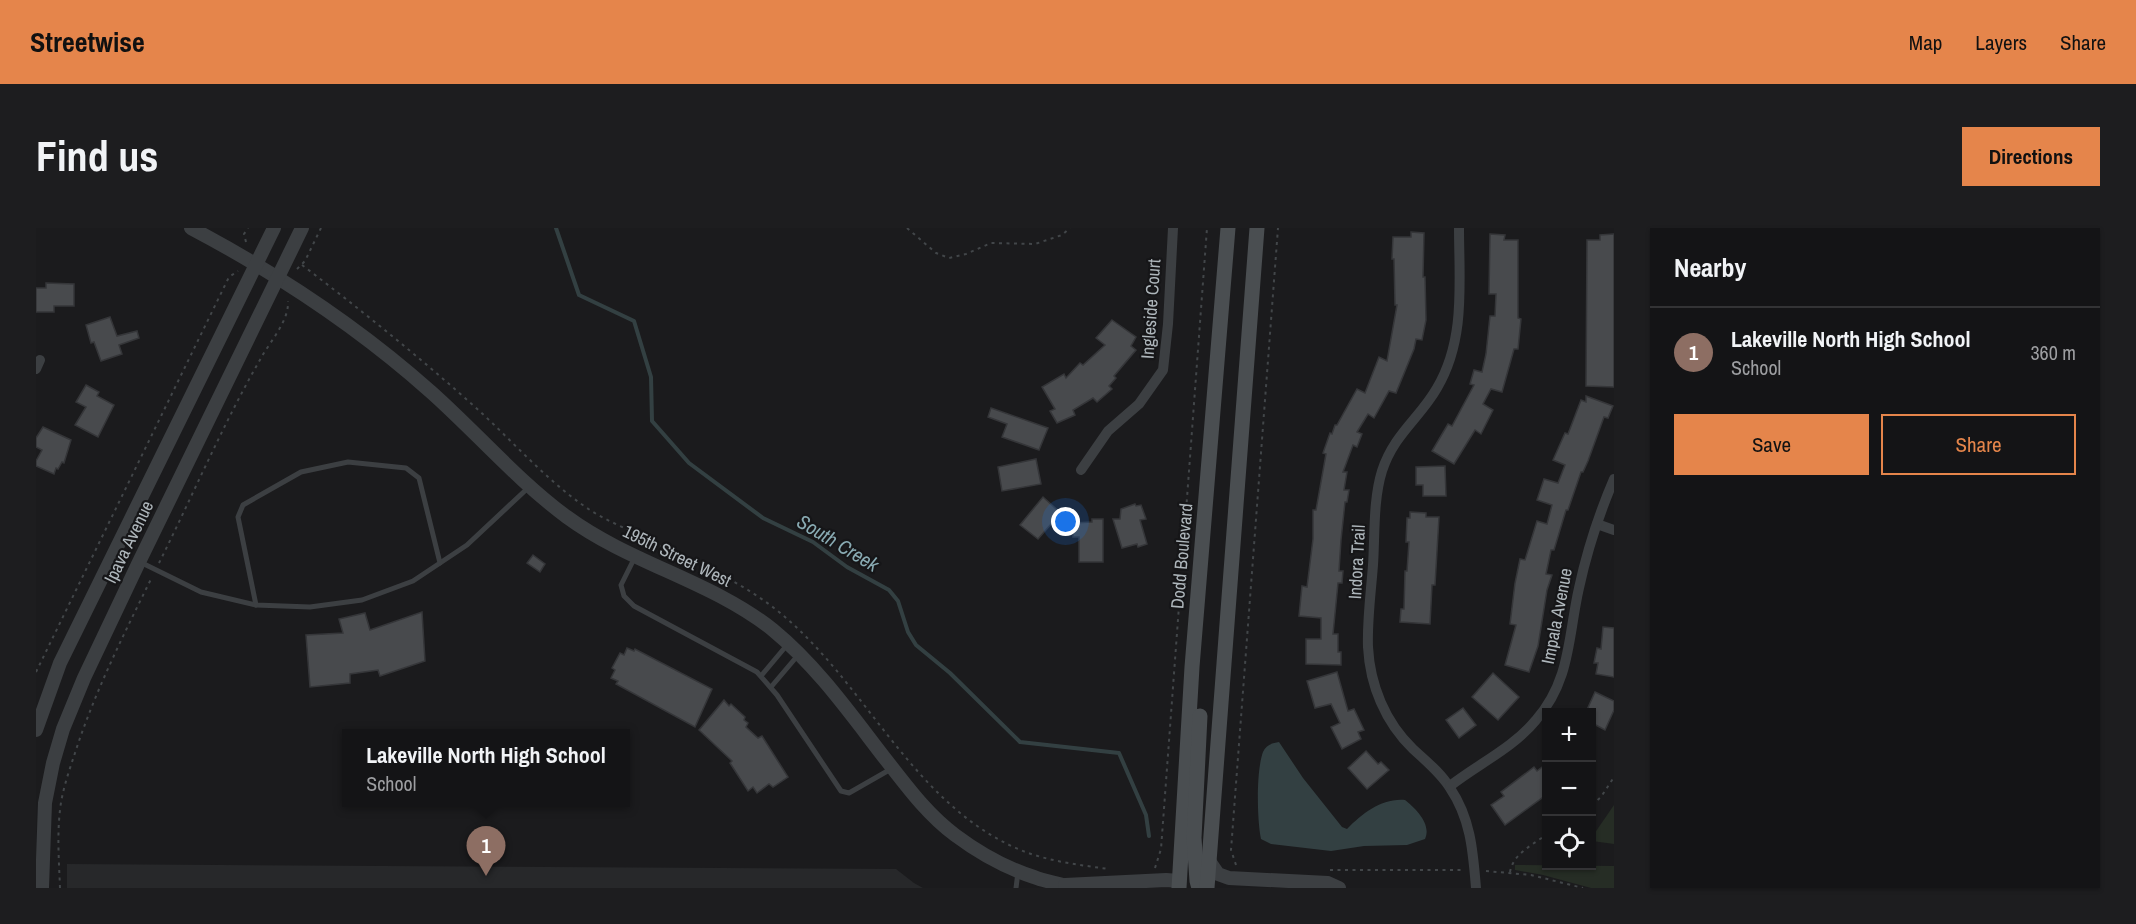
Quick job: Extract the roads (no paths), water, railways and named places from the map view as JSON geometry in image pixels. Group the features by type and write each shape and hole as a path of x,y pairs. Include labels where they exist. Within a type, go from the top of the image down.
{"main road":[{"name":"Dodd Boulevard","path":"1181,886 1192,667 1228,228"},
{"path":"1207,888 1257,228"},
{"path":"1192,667 1201,685 1194,838 1199,888"}],"street":[{"name":"195th Street West","path":"191,228 279,276 352,328 415,378 530,486 575,523 599,538 726,599 755,617 794,649 830,688 922,805 946,828 984,855 1033,877 1069,887 1166,880 1181,886"},
{"name":"Ipava Avenue","path":"36,730 60,663 274,228"},
{"name":"Ipava Avenue","path":"42,888 45,803 58,746 84,678 302,228"},
{"name":"Ingleside Court","path":"1082,470 1107,431 1139,404 1163,370 1173,228"},
{"name":"Indora Trail","path":"1459,228 1459,323 1452,354 1437,389 1403,430 1392,448 1380,482 1368,645 1372,679 1384,711 1402,738 1449,786 1464,813 1470,833 1476,888"},
{"name":"Impala Avenue","path":"1449,786 1517,740 1536,721 1551,701 1564,670 1579,585 1614,479"},
{"path":"1597,525 1614,530"},
{"path":"1209,861 1218,874 1229,878 1328,883 1339,888"}],"lane":[{"path":"256,605 238,517 243,505 301,472 348,462 406,468 420,478 440,563"},
{"path":"139,562 201,592 256,605 310,607 362,600 413,581 467,545 530,486"},
{"path":"636,556 621,585 624,596 634,606 757,672 771,687 841,791 849,793 892,768"},
{"path":"761,676 794,649"},
{"path":"771,687 794,649"},
{"path":"1016,888 1018,871"}],"waterway":[{"name":"South Creek","path":"556,228 579,295 634,321 651,377 652,421 689,463 763,518 813,542 847,567 889,590 898,601 908,632 916,645 950,673 1020,742 1119,753 1146,815 1149,836"}],"place":[{"name":"Lakeville North High School","path":"486,876"}]}
